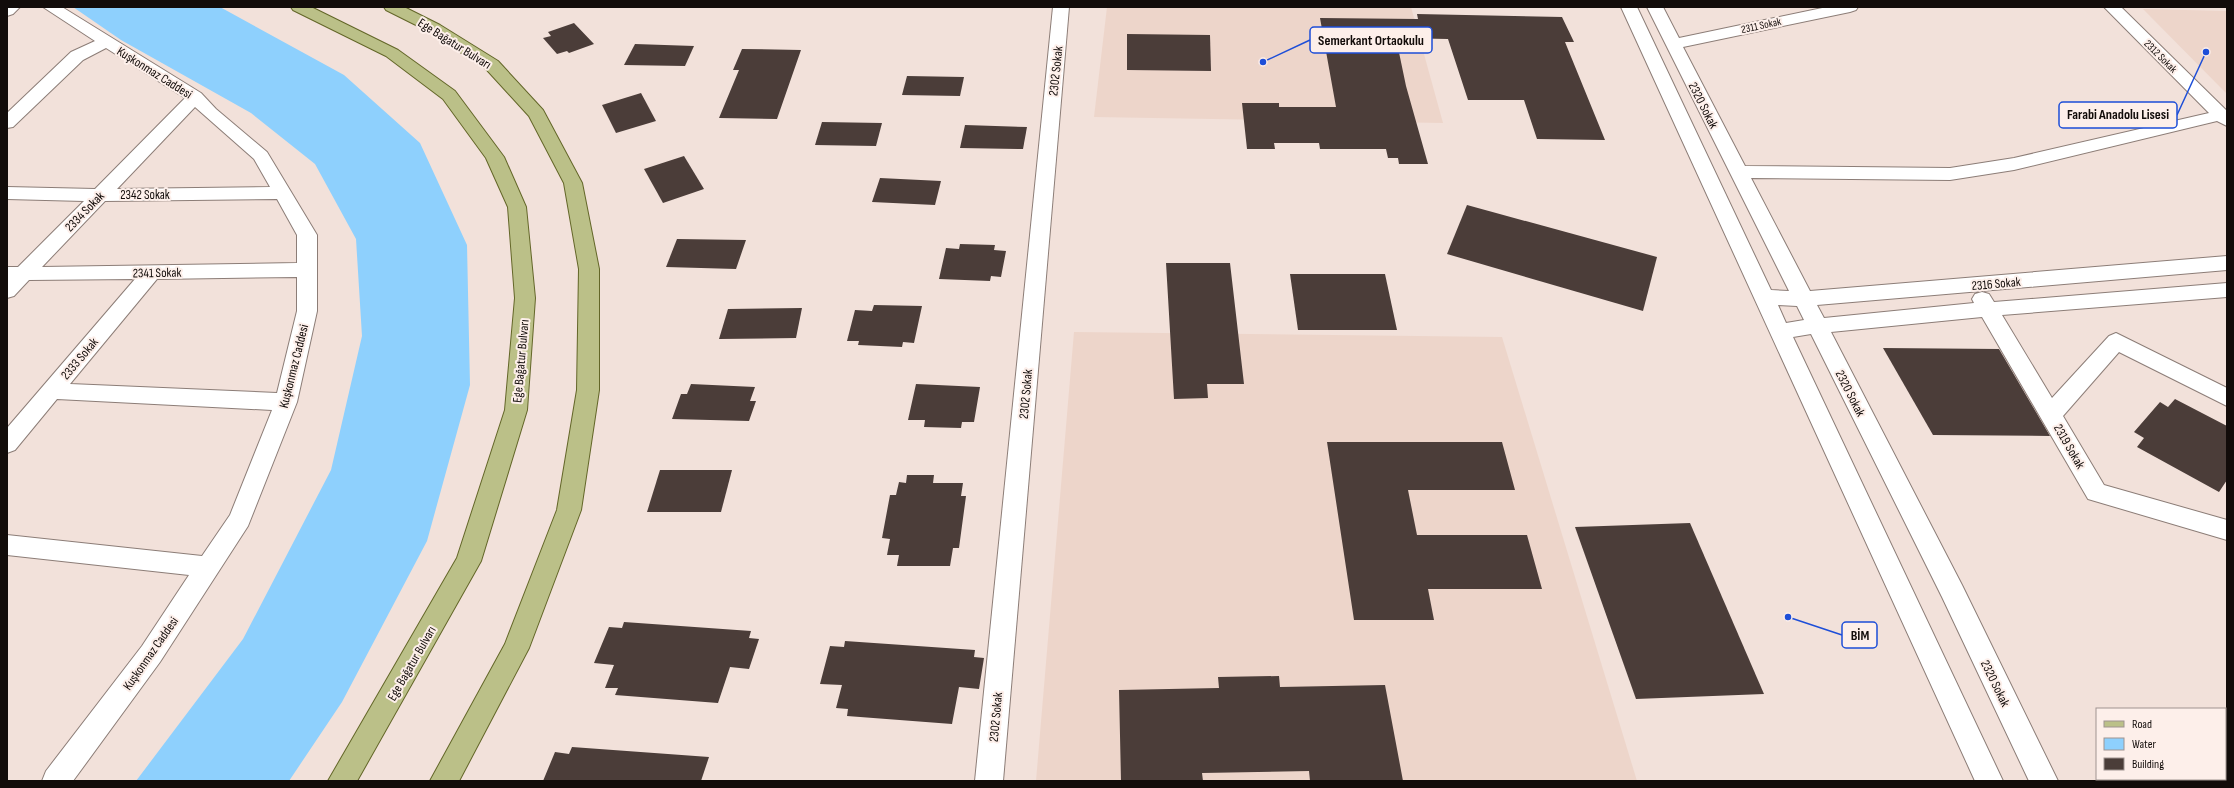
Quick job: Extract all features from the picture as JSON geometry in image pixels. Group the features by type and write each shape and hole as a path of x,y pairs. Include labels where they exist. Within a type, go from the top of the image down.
{"main road":[{"name":"Ege Bağatur Bulvarı","path":"299,7 392,53 449,95 495,157 517,207 525,298 516,410 469,561 342,781"},
{"name":"Ege Bağatur Bulvarı","path":"392,7 434,28 492,65 537,114 573,183 588,268 588,390 569,510 516,648 444,781"}],"street":[{"path":"7,11 12,7"},
{"name":"Kuşkonmaz Caddesi","path":"51,7 194,97 210,113 261,156 307,235 307,312 286,402 240,519 151,654 56,781"},
{"name":"2302 Sokak","path":"989,781 1061,7"},
{"name":"2320 Sokak","path":"1630,7 1989,781"},
{"name":"2320 Sokak","path":"1655,7 1953,593 2044,781"},
{"name":"2311 Sokak","path":"1673,44 1850,7"},
{"name":"2312 Sokak","path":"2112,7 2224,118"},
{"path":"7,123 77,56 106,42"},
{"name":"2334 Sokak","path":"7,291 15,274 100,195 194,97"},
{"path":"1738,172 1950,174 2014,164 2224,118"},
{"name":"2342 Sokak","path":"7,193 100,195 283,194"},
{"name":"2316 Sokak","path":"1765,297 1803,299 2227,263"},
{"name":"2341 Sokak","path":"15,274 307,270"},
{"name":"2333 Sokak","path":"7,444 151,272"},
{"name":"2319 Sokak","path":"1972,285 1990,309 2096,492 2227,530"},
{"name":"2316 Sokak","path":"1780,331 1990,309 2227,290"},
{"path":"2051,414 2116,341 2227,398"},
{"path":"52,391 286,402"},
{"path":"7,545 209,567"}],"shaded area":[{"path":"1107,7 1411,7 1443,123 1094,117"},
{"path":"2143,9 2227,11 2227,94"},
{"path":"1074,332 1502,337 1637,781 1036,781"}],"water":[{"path":"73,7 220,7 344,75 420,143 467,245 470,385 427,541 342,702 289,781 136,781 243,639 331,470 362,336 356,239 315,164 251,113 121,40"}],"building":[{"path":"1417,14 1562,17 1574,42 1565,42 1605,140 1537,139 1524,100 1468,100 1448,39 1396,38 1406,86 1428,164 1399,164 1398,158 1388,158 1386,149 1320,149 1319,143 1274,143 1275,149 1247,149 1242,103 1279,103 1279,107 1336,107 1320,18 1418,19"},
{"path":"574,23 594,44 569,53 567,51 557,54 543,38 551,36 548,32"},
{"path":"1127,34 1210,35 1211,71 1127,70"},
{"path":"635,44 694,46 685,66 624,65"},
{"path":"742,49 801,50 777,119 719,118 739,70 733,70"},
{"path":"907,76 964,77 960,96 902,95"},
{"path":"641,93 656,121 616,133 602,105"},
{"path":"822,122 882,123 876,146 815,145"},
{"path":"965,125 1027,127 1023,149 960,148"},
{"path":"684,156 704,189 663,203 644,169"},
{"path":"880,178 941,181 935,205 872,202"},
{"path":"1467,205 1657,257 1643,311 1447,254"},
{"path":"677,239 746,240 736,269 666,267"},
{"path":"960,244 995,245 994,250 1006,251 1001,277 991,276 990,281 939,279 946,248 959,249"},
{"path":"1166,263 1230,263 1244,384 1207,384 1208,398 1174,399"},
{"path":"1290,274 1385,274 1397,330 1298,330"},
{"path":"874,305 922,306 914,343 903,342 902,347 858,345 859,341 847,341 855,310 872,311"},
{"path":"802,308 796,338 719,339 728,309"},
{"path":"1883,348 1999,349 2050,436 1933,435"},
{"path":"691,384 755,387 750,401 756,401 749,421 672,419 681,394 687,394"},
{"path":"916,384 980,387 974,422 962,422 961,428 924,427 925,420 908,420"},
{"path":"2175,399 2227,426 2227,480 2219,492 2137,447 2144,438 2134,432 2160,402 2168,407"},
{"path":"1327,442 1502,442 1515,490 1408,490 1417,535 1527,535 1542,589 1428,589 1434,620 1354,620"},
{"path":"660,470 732,470 721,512 647,512"},
{"path":"907,475 934,475 933,483 963,483 961,496 966,496 959,548 953,548 950,566 897,566 899,555 887,555 890,539 882,538 890,495 896,495 899,482 906,483"},
{"path":"1690,523 1764,694 1636,699 1575,527"},
{"path":"624,622 751,631 749,638 759,639 749,669 730,667 718,703 615,695 618,688 605,688 614,665 594,663 609,627 622,628"},
{"path":"845,641 975,650 974,657 984,658 979,689 959,687 952,724 847,716 848,709 836,708 842,685 820,684 830,646 844,647"},
{"path":"1279,676 1280,687 1385,685 1403,781 1310,781 1309,771 1202,773 1203,781 1121,781 1119,690 1219,688 1218,677"},
{"path":"572,747 709,757 701,781 543,781 555,752 569,754"}],"place":[{"name":"Farabi Anadolu Lisesi","path":"2206,52"},
{"name":"Semerkant Ortaokulu","path":"1263,62"},
{"name":"BİM","path":"1788,617"}]}
